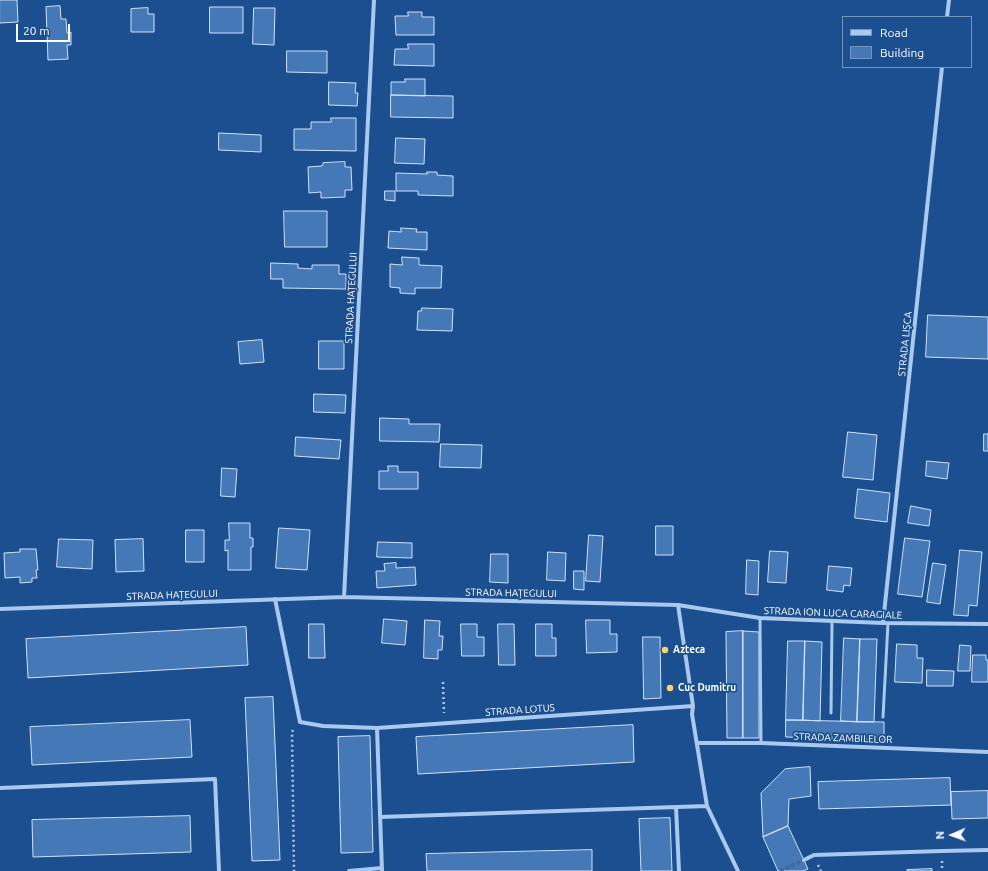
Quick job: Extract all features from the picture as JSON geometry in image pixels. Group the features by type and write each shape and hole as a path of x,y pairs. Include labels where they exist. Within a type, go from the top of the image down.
{"street":[{"name":"STRADA HAȚEGULUI","path":"344,597 374,0"},
{"path":"947,16 949,0"},
{"name":"STRADA LIȘCA","path":"886,623 942,68"},
{"name":"STRADA HAȚEGULUI","path":"0,609 344,597 678,605"},
{"path":"275,599 300,722"},
{"path":"678,605 692,714 707,806 738,871"},
{"name":"STRADA ION LUCA CARAGIALE","path":"678,605 760,618 886,623 988,624"},
{"name":"STRADA LOTUS","path":"300,722 322,726 377,728 692,706"},
{"path":"350,871 382,870 377,728"},
{"name":"STRADA ZAMBILELOR","path":"697,743 761,743 988,752"},
{"path":"0,788 215,779 219,871"},
{"path":"380,817 707,806"},
{"path":"676,807 679,871"},
{"path":"804,860 814,855 988,850"}],"lane":[{"path":"760,618 761,743"},
{"path":"831,712 832,621"},
{"path":"883,717 886,623"}],"path":[{"path":"443,682 444,723"},
{"path":"294,871 292,732 300,722"}],"building":[{"path":"0,0 17,0 18,22 0,23"},
{"path":"60,6 61,19 66,19 67,33 71,32 71,45 67,45 68,59 48,60 46,7"},
{"path":"210,7 243,7 243,33 210,33"},
{"path":"148,8 148,14 154,14 154,32 131,32 131,9"},
{"path":"254,8 275,8 274,45 253,44"},
{"path":"408,12 422,12 422,17 434,17 434,35 396,35 395,16 408,16"},
{"path":"408,44 434,44 434,66 394,65 395,49 408,49"},
{"path":"287,51 327,51 327,73 287,72"},
{"path":"405,79 425,79 425,96 391,95 391,82 405,82"},
{"path":"329,82 356,83 355,93 358,93 357,106 329,105"},
{"path":"391,95 453,96 453,118 391,117"},
{"path":"331,118 356,118 356,151 294,150 294,129 311,129 311,122 331,122"},
{"path":"219,133 261,135 261,152 219,150"},
{"path":"396,138 425,139 424,164 395,163"},
{"path":"345,162 345,167 351,167 352,190 345,190 345,197 321,198 321,192 309,193 308,167 322,166 323,163"},
{"path":"427,172 437,172 437,175 453,176 453,196 418,195 418,191 396,191 396,173 427,174"},
{"path":"385,191 395,191 395,201 385,200"},
{"path":"284,211 327,211 327,247 285,247"},
{"path":"401,228 417,229 416,232 427,232 427,250 388,248 389,231 401,232"},
{"path":"402,257 419,258 419,265 442,266 441,288 415,288 415,294 400,293 400,288 390,287 390,264 402,265"},
{"path":"271,263 298,264 298,268 312,269 312,265 339,265 339,274 346,274 346,289 283,288 283,279 271,279"},
{"path":"422,308 453,309 452,331 417,330 418,311 421,311"},
{"path":"928,315 988,317 988,359 926,357"},
{"path":"262,340 264,362 240,364 238,342"},
{"path":"319,341 344,341 344,369 319,369"},
{"path":"314,394 346,395 345,413 314,412"},
{"path":"380,418 409,419 409,424 440,424 439,442 380,441"},
{"path":"848,432 877,435 873,480 843,477"},
{"path":"984,434 988,434 988,451 984,451"},
{"path":"296,437 341,440 339,459 295,456"},
{"path":"441,444 482,445 481,468 440,467"},
{"path":"927,461 949,463 947,479 926,476"},
{"path":"388,466 398,466 398,472 418,472 418,489 379,489 379,471 388,471"},
{"path":"222,468 237,469 235,497 221,496"},
{"path":"858,489 890,493 887,522 855,518"},
{"path":"911,506 931,510 929,526 908,523"},
{"path":"229,523 250,523 250,538 253,538 253,547 251,547 251,570 228,570 228,550 225,551 225,540 229,540"},
{"path":"656,526 673,526 673,555 656,555"},
{"path":"279,528 310,530 307,570 276,568"},
{"path":"186,530 204,530 204,562 186,562"},
{"path":"589,535 603,536 600,582 586,581"},
{"path":"905,538 930,541 922,597 898,594"},
{"path":"59,539 93,540 92,569 57,567"},
{"path":"143,539 144,571 116,572 115,540"},
{"path":"378,542 412,543 412,558 377,557"},
{"path":"20,549 36,549 38,570 36,570 37,578 32,578 32,582 20,583 20,577 5,578 4,553 20,552"},
{"path":"960,550 982,552 977,606 969,605 968,616 954,615"},
{"path":"770,551 788,552 786,583 768,582"},
{"path":"548,552 566,553 565,581 547,580"},
{"path":"491,554 508,554 508,583 490,582"},
{"path":"747,560 759,561 758,595 746,594"},
{"path":"396,563 396,568 415,567 416,585 377,588 376,571 385,571 384,564"},
{"path":"933,563 946,565 940,604 927,602"},
{"path":"829,566 852,568 850,586 844,585 843,592 827,590"},
{"path":"574,571 584,571 584,590 574,589"},
{"path":"384,619 407,621 405,645 382,643"},
{"path":"425,620 440,621 439,636 443,636 442,650 438,650 438,659 424,658"},
{"path":"586,620 610,620 610,634 617,634 617,652 587,653"},
{"path":"309,624 324,624 325,658 309,658"},
{"path":"461,624 477,624 477,637 484,637 484,656 462,656"},
{"path":"498,624 514,624 515,665 499,665"},
{"path":"536,624 552,624 552,638 556,638 556,656 536,656"},
{"path":"246,627 248,665 28,678 26,639"},
{"path":"743,631 759,632 759,738 743,738"},
{"path":"743,631 743,738 727,738 726,632"},
{"path":"643,637 660,637 661,698 644,699"},
{"path":"844,638 860,639 857,722 841,721"},
{"path":"860,639 877,639 874,722 857,722"},
{"path":"788,641 805,641 803,720 786,720"},
{"path":"805,641 822,642 820,721 803,720"},
{"path":"897,644 917,645 917,658 923,658 922,683 895,682"},
{"path":"960,645 971,646 970,671 958,671"},
{"path":"973,655 986,655 986,660 988,660 988,682 972,682"},
{"path":"927,670 954,671 953,686 927,686"},
{"path":"273,697 280,860 252,861 245,698"},
{"path":"190,720 192,757 32,765 30,727"},
{"path":"786,720 884,722 884,740 786,737"},
{"path":"633,725 634,762 418,774 416,737"},
{"path":"370,736 373,852 341,853 338,737"},
{"path":"810,767 811,796 789,799 788,826 763,837 761,793 785,769"},
{"path":"950,778 951,805 819,809 818,782"},
{"path":"988,791 988,818 952,819 951,792"},
{"path":"190,816 191,852 33,857 32,820"},
{"path":"670,818 672,871 641,871 639,819"},
{"path":"788,826 808,869 803,871 778,871 763,837"},
{"path":"592,850 592,871 427,871 426,854"},
{"path":"932,869 932,871 907,871 907,870"}],"tunnel":[{"path":"780,871 804,860"}],"place":[{"name":"Azteca","path":"665,650"},
{"name":"Cuc Dumitru","path":"670,688"}]}
